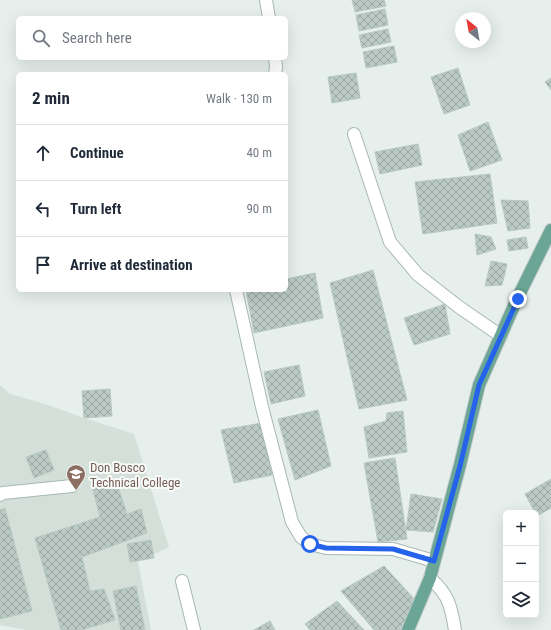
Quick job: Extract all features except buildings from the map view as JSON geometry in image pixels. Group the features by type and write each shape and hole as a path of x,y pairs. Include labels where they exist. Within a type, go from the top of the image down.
{"main road":[{"path":"408,630 430,578 460,466 479,385 551,230"}],"street":[{"path":"266,0 269,16"},
{"path":"275,60 275,72"},
{"path":"354,134 390,242 418,275 459,307 501,336"},
{"path":"236,292 264,415 292,522 301,537 310,544 326,548 393,549 434,561"},
{"path":"0,495 3,493 72,486"},
{"path":"430,578 439,586 445,595 451,610 455,630"},
{"path":"182,581 194,630"}],"shaded area":[{"name":"Don Bosco Technical College","path":"0,385 10,394 45,404 134,434 169,547 138,562 151,630 26,630 0,625"}],"place":[{"name":"Don Bosco Technical College","path":"76,491"}],"route":[{"path":"310,544 326,548 393,549 434,561 460,466 479,385 518,299"}]}
